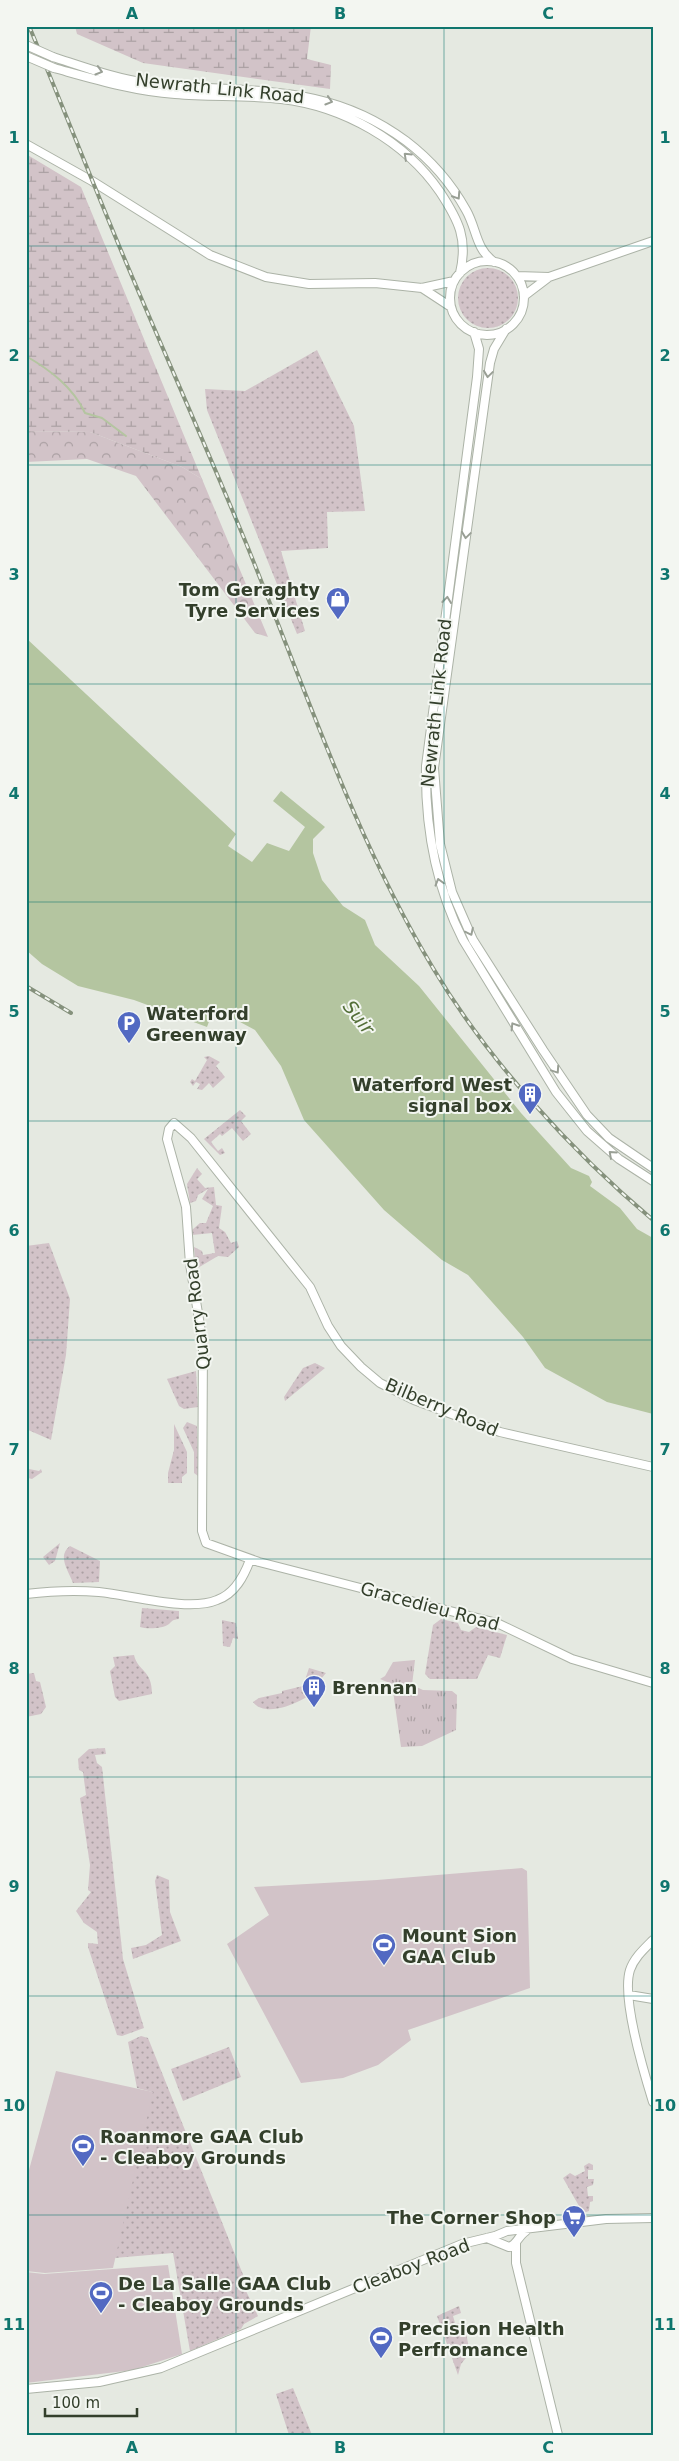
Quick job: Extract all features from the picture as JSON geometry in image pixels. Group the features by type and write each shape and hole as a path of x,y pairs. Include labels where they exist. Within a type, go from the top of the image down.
{"main road":[{"name":"Newrath Link Road","path":"26,46 103,73 145,82 280,92 314,97 360,112 400,137 433,165 467,211 484,254 494,262"},
{"name":"Newrath Link Road","path":"26,56 54,68 114,85 176,94 283,99 312,105 356,121 401,151 437,188 457,221 463,239 464,254 460,273"},
{"path":"26,144 92,181 210,255 234,267 266,277 297,283 375,283 422,288 454,281"},
{"path":"524,296 549,278 653,241"},
{"path":"422,288 451,307 463,326 474,332 486,335 506,329 519,315 524,296 517,276 504,265 483,261 470,265 454,281 451,292 451,307"},
{"path":"517,276 549,278"},
{"name":"Newrath Link Road","path":"506,329 494,349 490,362 434,768 440,844 452,892 473,940 543,1050 587,1115 609,1138 653,1168"},
{"name":"Newrath Link Road","path":"474,332 479,349 477,378 426,766 427,820 436,873 452,917 463,940 556,1092 587,1131 618,1159 653,1181"},
{"name":"Bilberry Road","path":"174,1123 191,1138 310,1287 328,1326 341,1346 380,1383 414,1400 500,1432 653,1467"},
{"name":"Quarry Road","path":"174,1123 169,1129 167,1139 186,1207 190,1264 203,1344 204,1540"},
{"name":"Gracedieu Road","path":"204,1540 210,1546 250,1560 497,1623 572,1659 653,1683"},
{"path":"26,1594 88,1592 188,1604 208,1603 221,1599 232,1591 241,1580 250,1560"},
{"path":"653,1940 632,1966 628,1980 637,2047 653,2102"},
{"path":"629,1995 653,1999"},
{"name":"Cleaboy Road","path":"26,2389 110,2381 161,2368 454,2247 483,2238 511,2231 595,2220 653,2218"},
{"path":"503,2244 511,2247 523,2232 532,2229"},
{"path":"511,2231 516,2241 516,2263 558,2435"},
{"path":"502,2234 503,2244 516,2263"},
{"name":"Cleaboy Road","path":"483,2238 503,2244"}],"green space":[{"path":"75,26 311,26 307,59 331,65 330,89 143,63 77,34"},
{"path":"26,154 81,187 202,479 182,467 90,432 26,431"},
{"path":"482,268 494,268 510,276 516,286 518,298 516,310 510,320 494,328 482,328 466,320 458,304 458,292 466,276"},
{"path":"317,350 354,426 365,511 327,512 328,548 281,551 305,631 297,634 207,410 205,389 245,391"},
{"path":"26,431 90,432 182,467 202,479 268,637 255,633 136,476 87,459 26,462"},
{"path":"209,1056 220,1062 216,1066 225,1077 213,1088 209,1083 202,1090 197,1089 200,1084 196,1082 193,1086 190,1082 192,1079 195,1081 207,1060 204,1057"},
{"path":"240,1110 246,1116 241,1121 251,1134 243,1141 232,1128 222,1136 220,1134 211,1142 218,1151 222,1148 225,1153 220,1155 204,1139"},
{"path":"197,1168 202,1174 197,1179 205,1188 214,1187 216,1205 222,1206 219,1228 225,1232 231,1243 237,1241 239,1247 228,1257 218,1256 196,1269 194,1247 202,1251 203,1255 215,1253 212,1233 192,1235 192,1230 200,1223 206,1223 213,1206 202,1199 208,1189 198,1195 196,1201 190,1203 187,1184"},
{"path":"49,1243 70,1299 66,1355 51,1440 26,1429 26,1246"},
{"path":"315,1363 325,1368 285,1401 284,1397 303,1368"},
{"path":"196,1371 198,1407 184,1409 179,1406 167,1379"},
{"path":"187,1422 197,1426 198,1476 194,1473 194,1452 183,1428"},
{"path":"174,1424 187,1452 187,1473 182,1477 182,1483 168,1483 168,1473 174,1450"},
{"path":"29,1469 39,1471 41,1469 42,1472 32,1479 28,1478"},
{"path":"60,1543 55,1561 49,1565 43,1557"},
{"path":"70,1546 100,1561 99,1582 73,1583 64,1559 64,1554"},
{"path":"142,1608 179,1611 179,1619 173,1620 163,1627 140,1627"},
{"path":"441,1619 458,1623 461,1630 469,1632 476,1627 507,1635 500,1658 488,1655 477,1679 430,1679 425,1674 433,1625"},
{"path":"222,1620 236,1623 238,1639 233,1638 230,1647 223,1646"},
{"path":"134,1655 138,1665 150,1680 152,1694 119,1701 115,1697 110,1671 115,1666 113,1657"},
{"path":"415,1660 412,1685 423,1690 452,1691 457,1695 456,1730 422,1746 401,1747 392,1684 380,1679 385,1676 393,1662"},
{"path":"309,1668 326,1673 321,1679 323,1683 310,1695 300,1701 279,1708 268,1709 260,1707 253,1702 259,1698 303,1686"},
{"path":"34,1673 36,1681 40,1682 46,1707 41,1714 26,1717 26,1674"},
{"path":"105,1748 106,1754 95,1755 97,1763 102,1767 123,1959 144,2028 122,2036 117,2035 88,1947 88,1943 98,1944 97,1932 84,1923 76,1911 91,1892 88,1890 90,1865 80,1798 86,1795 83,1772 79,1770 78,1759 89,1749"},
{"name":"Mount Sion GAA Club","path":"522,1868 527,1871 530,1988 408,2030 411,2040 378,2065 343,2078 301,2083 227,1944 269,1915 254,1887 377,1880"},
{"path":"157,1875 169,1880 170,1912 181,1941 133,1959 131,1948 146,1945 162,1935 155,1881"},
{"path":"141,2036 148,2038 246,2282 246,2291 258,2316 244,2324 241,2329 190,2351 173,2253 114,2258 152,2092 137,2088 128,2042"},
{"path":"229,2047 241,2077 183,2101 171,2069"},
{"name":"Roanmore GAA Club - Cleaboy Grounds","path":"56,2071 153,2092 113,2268 45,2273 26,2271 26,2181"},
{"path":"589,2163 593,2165 593,2170 588,2170 588,2179 594,2179 593,2185 587,2187 588,2196 593,2196 593,2201 590,2202 589,2211 583,2213 563,2178 570,2173 575,2176 585,2171 584,2166"},
{"name":"De La Salle GAA Club - Cleaboy Grounds","path":"168,2265 182,2354 133,2370 26,2383 26,2272 44,2274"},
{"path":"459,2306 461,2313 453,2316 455,2323 464,2323 470,2353 461,2364 458,2375 437,2316"},
{"path":"293,2388 312,2435 289,2435 276,2394"}],"water":[{"name":"Suir","path":"26,638 236,834 228,846 252,862 267,843 289,851 305,827 273,801 281,791 325,827 313,839 313,853 322,880 343,906 365,920 375,945 419,986 521,1113 571,1168 589,1176 592,1182 590,1186 620,1208 637,1229 653,1238 653,1414 607,1402 545,1368 523,1337 468,1275 442,1260 384,1210 304,1120 281,1066 255,1030 214,1008 207,1027 134,1000 78,986 42,964 26,950"}],"waterway":[{"path":"26,356 60,380 74,395 85,413 102,418 126,436"}],"railway":[{"path":"29,26 115,237 246,543 354,813 405,918 433,968 455,1002 505,1070 533,1103 592,1165 653,1220"},
{"path":"26,986 71,1013"}],"place":[{"name":"Tom Geraghty Tyre Services","path":"338,620"},
{"name":"Waterford Greenway","path":"129,1044"},
{"name":"Waterford West signal box","path":"530,1115"},
{"name":"Brennan","path":"314,1708"},
{"name":"Mount Sion GAA Club","path":"384,1966"},
{"name":"Roanmore GAA Club - Cleaboy Grounds","path":"83,2167"},
{"name":"The Corner Shop","path":"574,2238"},
{"name":"De La Salle GAA Club - Cleaboy Grounds","path":"101,2314"},
{"name":"Precision Health Perfromance","path":"381,2359"}]}
